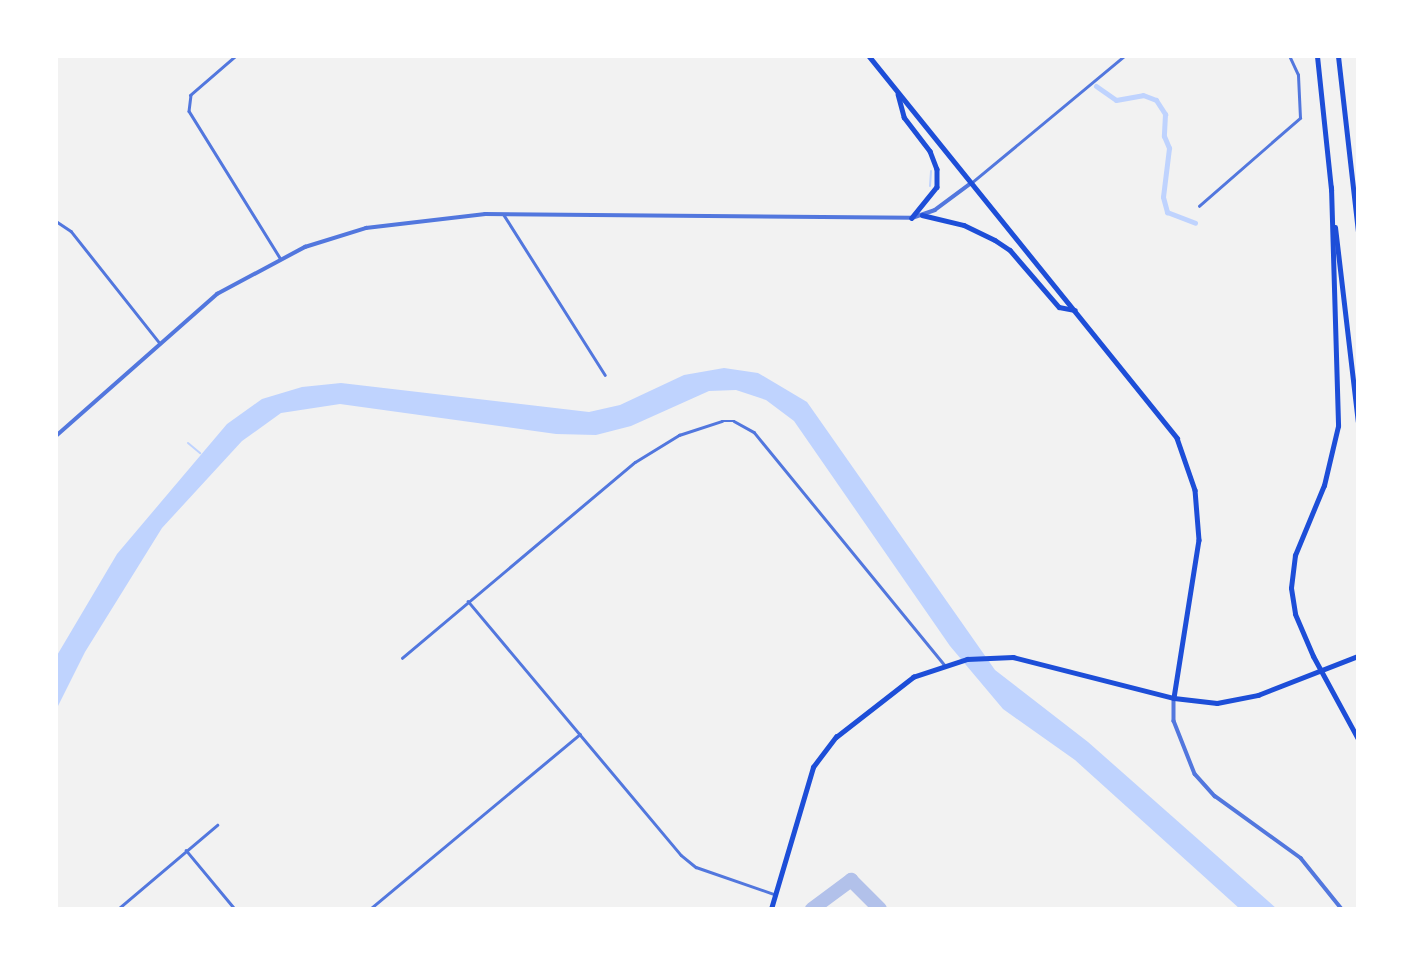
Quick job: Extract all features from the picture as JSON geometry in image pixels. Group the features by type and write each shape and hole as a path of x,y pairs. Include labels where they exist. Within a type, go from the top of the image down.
{"highway":[{"path":"1317,56 1358,422"},
{"path":"1338,56 1358,232"},
{"path":"1331,187 1338,426 1324,485 1295,555 1290,588 1295,614 1321,671 1358,739"}],"main road":[{"path":"871,57 970,184 1161,412 1185,455 1195,490 1198,550 1174,698"},
{"path":"898,93 904,117 930,151 937,169 937,187 912,218"},
{"path":"922,215 964,225 995,240 1059,307 1075,310"},
{"path":"771,909 813,767 836,737 893,689 944,664 984,657 1036,660 1174,698 1217,703 1244,698 1358,656"}],"street":[{"path":"236,56 191,96 189,111 280,258"},
{"path":"56,436 159,342 217,294 280,258 336,236 388,223 503,215 912,218 943,206 1124,56"},
{"path":"1199,206 1296,124 1302,111 1298,75 1289,56"},
{"path":"503,215 605,375"},
{"path":"56,221 71,231 159,342"},
{"path":"402,658 635,462 708,423 734,421 754,432 944,664"},
{"path":"468,601 681,855 696,867 774,894"},
{"path":"1174,698 1174,721 1195,774 1215,796 1301,858 1342,909"},
{"path":"370,909 580,734"},
{"path":"118,909 185,849 217,825"},
{"path":"185,849 235,909"}],"water":[{"path":"724,368 758,373 807,402 995,670 1088,742 1277,909 1240,909 1075,760 1003,709 950,646 794,421 766,400 736,390 709,391 631,426 596,435 556,434 340,404 281,413 242,441 162,528 85,652 56,710 56,657 117,554 227,424 262,399 302,387 341,383 589,412 620,405 684,375"}],"waterway":[{"path":"1096,86 1116,100 1143,95 1156,100 1165,114 1164,136 1169,148 1163,197 1167,212 1195,223"},
{"path":"930,186 931,171"},
{"path":"188,443 200,453"}],"taxiway":[{"path":"812,909 851,880 880,909"}]}
